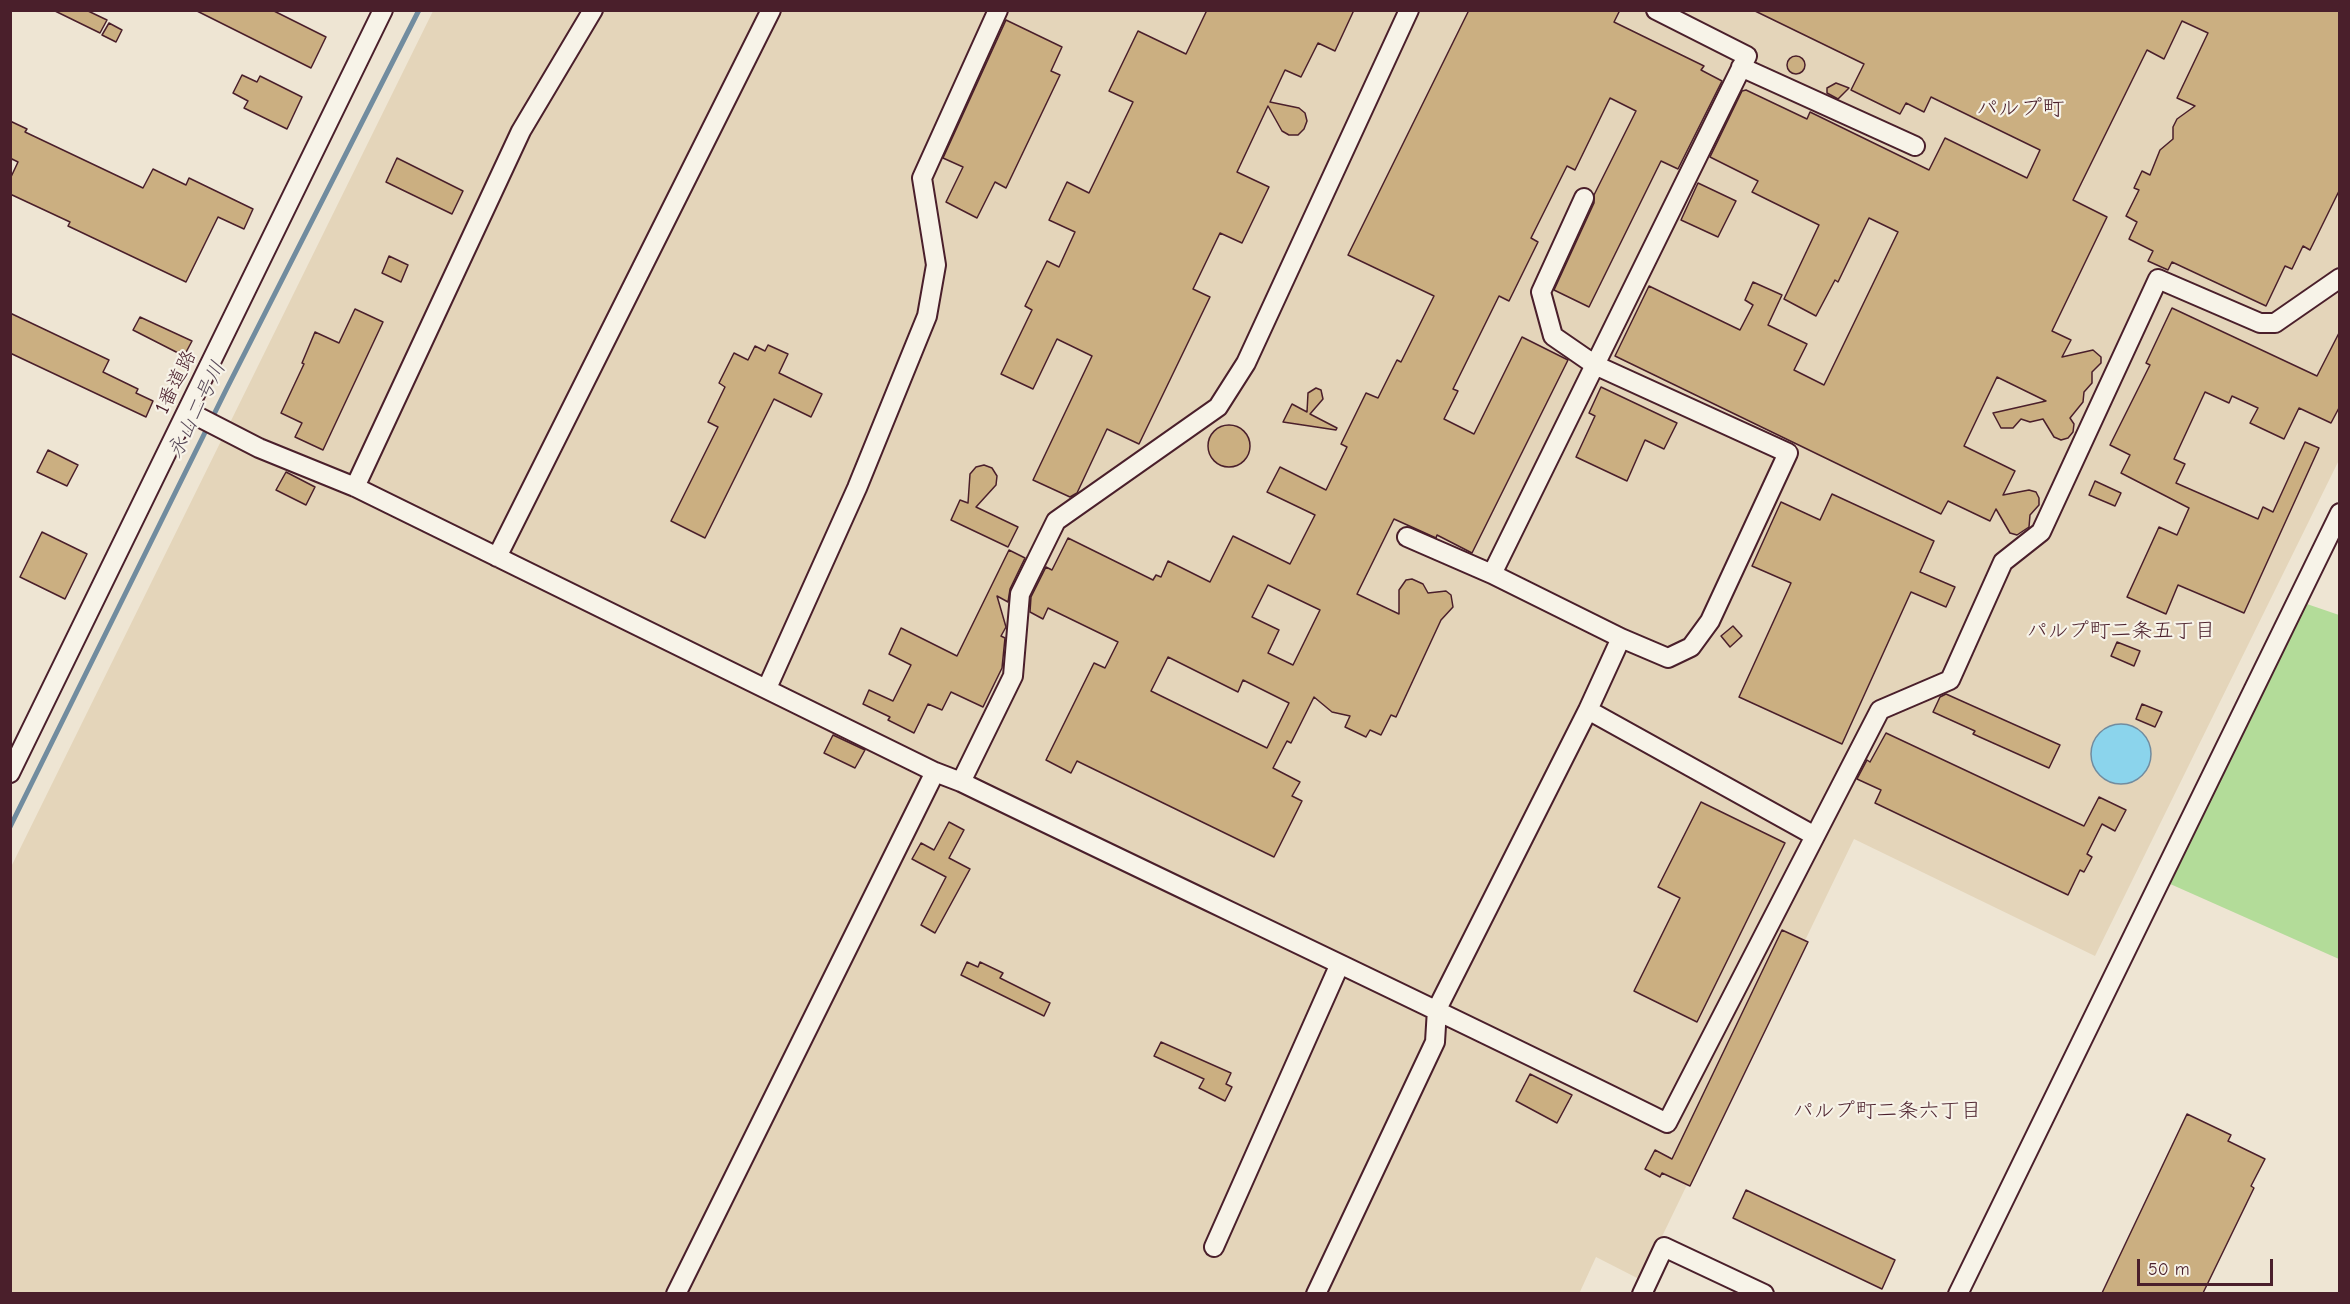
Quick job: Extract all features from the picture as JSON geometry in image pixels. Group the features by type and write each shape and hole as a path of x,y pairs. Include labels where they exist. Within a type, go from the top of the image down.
{"street":[{"name":"1番道路","path":"10,773 192,414 382,10"},
{"path":"356,488 521,131 593,10"},
{"path":"497,557 771,10"},
{"path":"767,688 857,488 927,316 936,265 922,178 998,10"},
{"path":"961,782 1013,676 1020,594 1056,521 1218,407 1246,363 1409,10"},
{"path":"1492,574 1747,56 1663,12"},
{"path":"1741,67 1915,146"},
{"path":"1407,537 1492,574 1621,638 1668,658 1691,647 1710,621 1788,453 1595,365 1553,336 1541,292 1584,198"},
{"path":"192,414 259,448 356,488 935,772 961,782 1339,966 1437,1009 1667,1123 1880,710 1950,680 2003,562 2041,532 2158,279 2260,323 2275,323 2340,278"},
{"path":"1958,1293 2340,513"},
{"path":"1316,1293 1436,1042 1437,1009 1588,710 1621,638"},
{"path":"1588,710 1815,836"},
{"path":"676,1293 935,772"},
{"path":"1214,1247 1339,966"},
{"path":"1642,1293 1664,1247 1764,1293"}],"shaded area":[{"path":"433,11 2339,11 2339,460 2095,956 1854,839 1641,1280 1596,1257 1579,1294 11,1293 10,869"}],"green space":[{"path":"2304,603 2339,615 2339,959 2168,883"}],"water":[{"path":"2121,724 2142,733 2151,754 2142,775 2121,784 2100,775 2091,754 2100,733"}],"building":[{"path":"53,10 86,10 107,20 100,33"},
{"path":"195,10 272,10 326,37 311,68"},
{"path":"1207,10 1354,10 1335,51 1318,43 1301,77 1285,70 1270,102 1299,108 1305,113 1307,121 1304,129 1298,135 1289,135 1282,131 1268,106 1237,172 1269,187 1242,243 1220,233 1193,289 1210,297 1139,444 1107,429 1077,493 1070,497 1033,480 1092,356 1057,339 1033,389 1001,374 1032,310 1025,306 1047,261 1059,267 1075,232 1049,220 1067,182 1089,193 1133,102 1109,91 1138,31 1186,54"},
{"path":"1469,10 1620,10 1614,22 1704,66 1701,70 1722,81 1678,169 1661,161 1589,307 1554,290 1594,203 1594,195 1636,111 1610,98 1575,170 1567,166 1531,238 1538,242 1509,301 1499,296 1453,389 1458,391 1444,419 1474,434 1522,337 1568,360 1472,553 1437,535 1436,538 1394,519 1357,594 1399,614 1399,590 1406,580 1412,579 1423,584 1428,593 1446,591 1451,595 1453,607 1441,620 1396,717 1391,715 1381,735 1370,730 1366,737 1345,727 1350,716 1332,712 1314,697 1291,743 1287,741 1273,768 1300,782 1292,796 1302,801 1274,857 1077,761 1071,773 1046,760 1094,663 1105,668 1118,642 1048,608 1043,619 1030,612 1031,597 1046,567 1052,570 1068,538 1153,580 1156,575 1161,577 1168,561 1210,582 1233,536 1290,564 1315,515 1267,492 1280,467 1326,490 1347,447 1341,444 1366,393 1378,398 1397,360 1401,362 1434,296 1348,255","holes":["1268,585 1320,610 1293,665 1268,653 1279,630 1252,617","1168,657 1238,692 1243,680 1289,703 1267,748 1151,691"]},
{"path":"1753,10 2340,10 2340,189 2310,250 2303,246 2292,269 2285,266 2266,306 2172,262 2168,270 2148,261 2153,251 2129,239 2137,222 2126,216 2139,190 2134,188 2142,171 2150,175 2160,150 2173,139 2173,127 2177,119 2195,106 2177,98 2208,33 2182,21 2164,59 2147,50 2073,200 2107,217 2052,331 2071,340 2062,357 2093,350 2101,357 2101,363 2092,372 2092,383 2084,392 2083,402 2070,418 2074,424 2073,432 2068,438 2061,440 2054,437 2043,419 2030,422 2021,419 2013,428 2001,428 1993,413 2046,401 1997,377 1964,446 2015,471 2003,495 2029,490 2036,492 2039,505 2030,515 2029,527 2017,535 2010,533 1996,509 1990,521 1948,501 1941,514 1615,356 1649,286 1740,330 1753,305 1745,300 1753,282 1782,295 1768,325 1807,344 1794,370 1824,385 1898,232 1869,218 1838,282 1835,280 1816,316 1784,299 1819,225 1752,192 1758,181 1710,157 1742,91 1746,90 1807,119 1810,112 1929,170 1945,138 2027,178 2040,150 1931,97 1924,112 1906,103 1900,114 1851,90 1864,64"},
{"path":"1006,20 1062,47 1051,71 1060,75 1006,188 995,182 977,218 946,202 963,167 943,158"},
{"path":"109,23 122,30 116,42 102,35"},
{"path":"1796,56 1802,59 1805,65 1802,71 1796,74 1790,71 1787,65 1790,59"},
{"path":"242,75 257,82 260,76 302,97 287,129 244,108 248,101 233,93"},
{"path":"1836,83 1849,88 1838,99 1827,93 1827,88"},
{"path":"10,121 27,129 25,132 143,188 153,169 186,185 189,178 253,209 244,229 218,217 186,282 68,226 70,222 10,194 10,179 18,162 12,159 10,162"},
{"path":"397,158 463,191 452,214 386,182"},
{"path":"1698,183 1736,201 1718,237 1681,220"},
{"path":"389,256 408,265 401,282 382,273"},
{"path":"2172,308 2317,376 2340,331 2340,406 2331,423 2299,408 2284,439 2250,423 2258,408 2232,396 2229,403 2205,392 2174,459 2185,464 2176,483 2258,519 2263,507 2273,512 2305,442 2319,448 2244,613 2178,585 2166,614 2127,597 2159,527 2177,535 2189,508 2121,473 2130,455 2110,445 2150,365 2146,363"},
{"path":"355,309 383,322 323,450 295,437 302,423 281,413 304,364 302,363 315,332 339,343"},
{"path":"10,313 109,360 103,372 138,389 136,393 153,401 146,417 10,353"},
{"path":"140,317 192,341 184,356 133,330"},
{"path":"768,345 788,354 779,373 822,394 811,417 774,399 705,538 671,521 718,427 708,422 725,387 719,383 734,353 748,360 755,346 765,351"},
{"path":"1601,387 1677,423 1664,449 1645,440 1627,481 1576,457 1595,416 1589,413"},
{"path":"1316,388 1321,390 1323,399 1310,414 1337,428 1336,430 1283,422 1292,404 1307,412 1308,393"},
{"path":"1229,425 1244,431 1250,446 1244,461 1229,467 1214,461 1208,446 1214,431"},
{"path":"48,450 78,465 67,486 37,472"},
{"path":"984,465 992,468 997,476 996,485 976,507 1018,527 1008,547 951,520 960,500 968,503 970,474 976,467"},
{"path":"286,472 315,487 306,505 276,490"},
{"path":"2095,481 2121,493 2115,506 2089,495"},
{"path":"1832,494 1934,541 1920,572 1955,587 1946,607 1911,592 1842,744 1739,697 1791,583 1752,566 1781,502 1820,520"},
{"path":"42,532 87,554 65,599 20,577"},
{"path":"1009,550 1025,558 1010,589 1008,602 997,596 1006,627 1001,636 1005,638 1002,668 983,707 951,692 942,710 928,704 914,733 888,720 890,717 863,704 869,690 893,701 911,665 889,654 901,628 957,656"},
{"path":"1733,626 1742,636 1730,647 1721,636"},
{"path":"2117,642 2140,651 2134,666 2111,656"},
{"path":"1946,694 2060,745 2049,768 1973,734 1975,731 1933,712 1940,697"},
{"path":"2142,704 2162,712 2155,727 2136,719"},
{"path":"1886,733 2084,826 2099,797 2126,810 2115,831 2102,824 2087,854 2092,857 2084,872 2080,870 2068,895 1875,803 1881,790 1857,779 1867,760 1870,762"},
{"path":"833,735 865,750 855,768 824,753"},
{"path":"1701,802 1785,843 1697,1022 1634,991 1680,898 1658,887"},
{"path":"949,822 964,830 949,858 970,869 935,933 921,925 946,877 912,859 921,843 934,850"},
{"path":"1782,930 1808,942 1690,1186 1662,1173 1660,1177 1645,1169 1655,1150 1672,1159"},
{"path":"967,962 978,967 980,962 1003,973 1000,978 1050,1003 1044,1016 961,975"},
{"path":"1161,1042 1231,1073 1226,1084 1232,1087 1225,1101 1199,1088 1204,1079 1154,1056"},
{"path":"1530,1074 1572,1095 1557,1123 1516,1101"},
{"path":"2187,1114 2231,1135 2228,1141 2265,1159 2251,1186 2254,1188 2203,1293 2102,1293"},
{"path":"1746,1190 1895,1260 1882,1289 1733,1218"}],"waterway":[{"name":"永山二号川","path":"10,827 226,390 419,10"}],"district":[{"name":"パルプ町","path":"2020,109"},
{"name":"パルプ町二条五丁目","path":"2121,631"},
{"name":"パルプ町二条六丁目","path":"1887,1111"}]}
